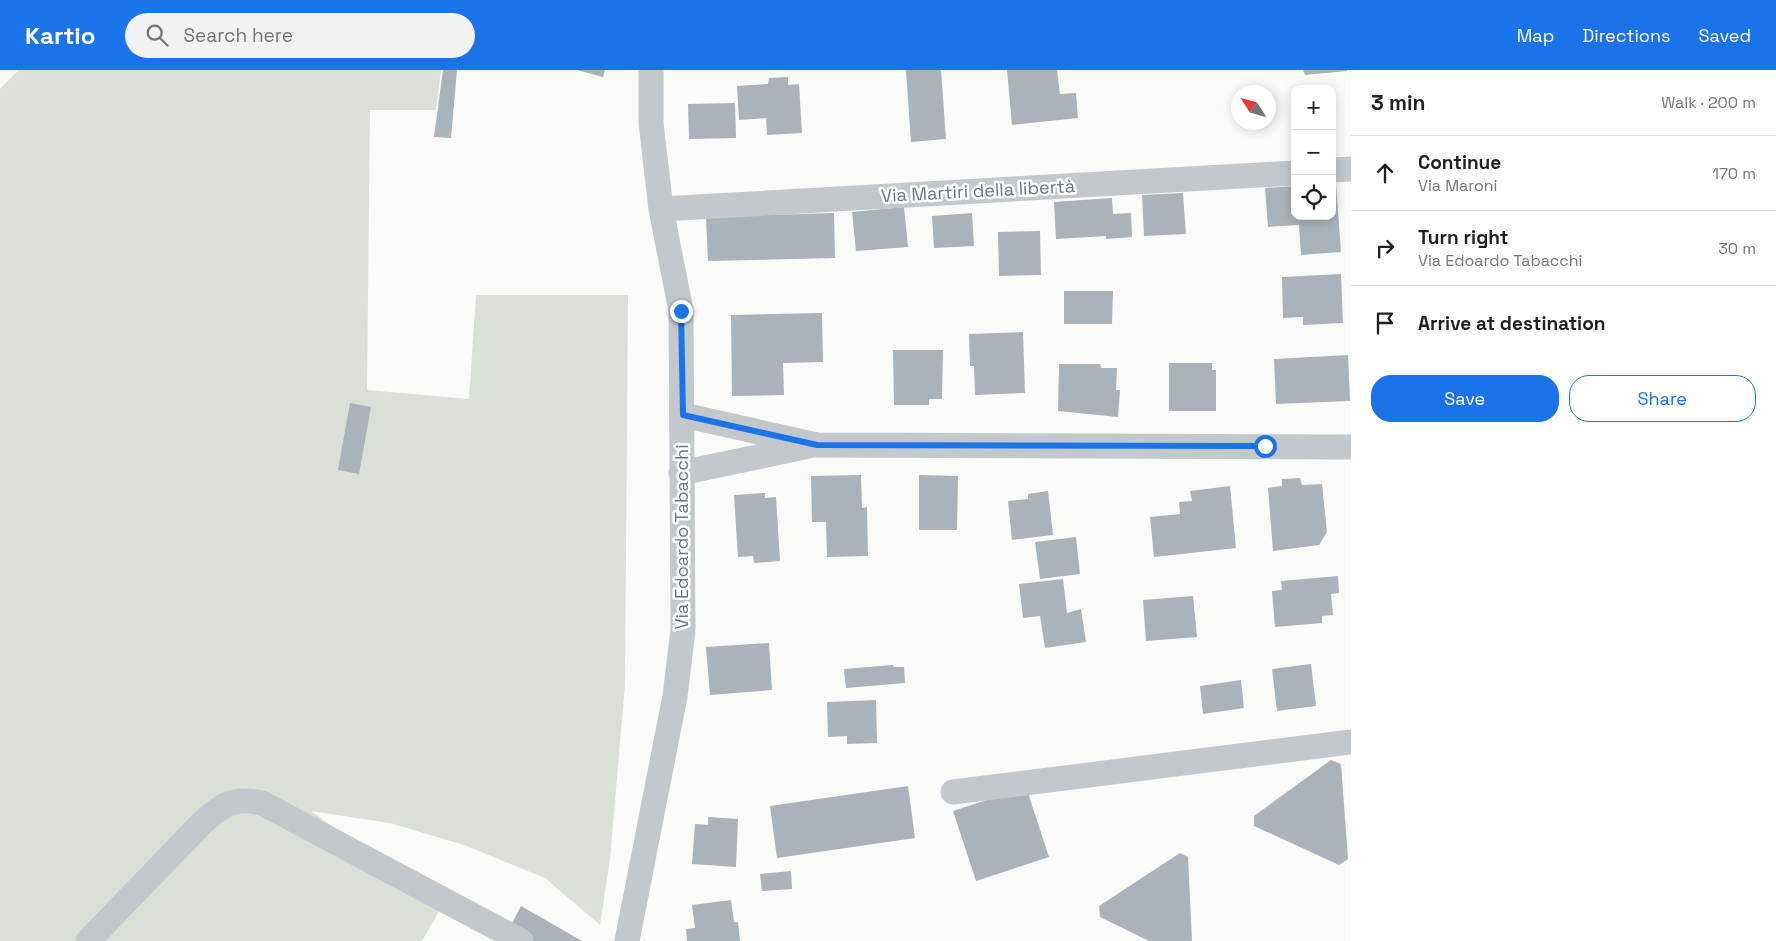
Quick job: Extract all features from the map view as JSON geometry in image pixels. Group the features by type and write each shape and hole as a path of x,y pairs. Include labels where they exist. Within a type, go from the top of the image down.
{"street":[{"name":"Via Edoardo Tabacchi","path":"627,941 674,696 683,630 681,311 661,209 651,123 651,70"},
{"path":"1336,170 1351,169"},
{"name":"Via Martiri della libertà","path":"661,209 1291,173"},
{"path":"683,415 817,445"},
{"path":"681,473 817,445 1351,447"},
{"path":"953,792 1351,742"},
{"path":"88,941 203,822 220,807 245,799 262,803 522,941"}],"shaded area":[{"path":"19,70 441,70 436,110 370,110 367,390 469,399 476,295 628,295 625,684 610,859 600,925 545,878 464,845 390,823 311,811 442,906 422,941 0,941 0,89"}],"building":[{"path":"443,70 457,70 451,138 434,137"},
{"path":"577,70 605,70 603,77"},
{"path":"906,70 941,70 946,139 911,142"},
{"path":"1007,70 1057,70 1060,94 1076,93 1078,118 1012,125"},
{"path":"1303,70 1347,70 1347,71 1305,75"},
{"path":"788,77 788,85 799,84 802,133 767,135 766,118 739,120 737,86 768,84 769,78"},
{"path":"735,103 736,138 689,139 688,104"},
{"path":"1336,183 1341,252 1301,255 1299,225 1268,227 1265,188 1291,186 1291,220 1336,220"},
{"path":"1183,193 1186,234 1144,236 1142,195"},
{"path":"1112,198 1113,214 1131,213 1132,237 1106,239 1106,236 1056,239 1054,202"},
{"path":"904,207 908,247 856,251 852,212"},
{"path":"834,213 835,258 708,261 706,217"},
{"path":"972,213 974,246 934,248 932,216"},
{"path":"1040,231 1041,275 999,276 998,232"},
{"path":"1341,274 1343,323 1303,325 1303,317 1283,318 1282,277"},
{"path":"1064,291 1113,291 1112,324 1064,324"},
{"path":"822,313 823,362 783,363 784,395 732,396 731,315"},
{"path":"1023,332 1025,393 975,395 974,366 970,366 969,334"},
{"path":"893,350 943,350 942,399 929,399 929,405 894,405"},
{"path":"1348,355 1350,401 1276,404 1274,359"},
{"path":"1169,363 1212,363 1212,370 1216,370 1216,411 1169,411"},
{"path":"1059,364 1100,364 1101,368 1117,368 1116,390 1120,390 1118,417 1058,411"},
{"path":"350,403 371,407 359,474 338,470"},
{"path":"861,475 862,508 867,507 868,556 827,557 826,522 812,522 811,476"},
{"path":"919,475 958,476 957,530 919,530"},
{"path":"1300,478 1302,485 1322,484 1327,532 1319,545 1273,551 1268,488 1282,486 1282,479"},
{"path":"1230,486 1236,548 1154,557 1150,517 1180,514 1179,502 1192,501 1190,491"},
{"path":"1048,491 1053,535 1012,540 1008,501 1028,499 1028,494"},
{"path":"765,493 765,498 776,497 780,561 754,563 753,556 738,557 734,495"},
{"path":"1076,537 1080,574 1040,579 1035,542"},
{"path":"1338,576 1339,593 1331,594 1333,615 1322,616 1322,623 1275,627 1272,591 1282,590 1281,581"},
{"path":"1063,579 1067,613 1081,609 1086,642 1045,648 1040,616 1023,618 1019,584"},
{"path":"1193,596 1197,637 1146,641 1143,600"},
{"path":"769,643 772,690 710,695 706,647"},
{"path":"1311,664 1316,706 1277,711 1272,669"},
{"path":"893,665 894,667 904,667 905,683 846,688 844,669"},
{"path":"1241,680 1244,708 1203,714 1200,686"},
{"path":"876,700 877,743 847,744 847,736 828,737 827,702"},
{"path":"1331,760 1341,764 1348,859 1339,865 1254,826 1254,816"},
{"path":"908,786 915,838 777,858 770,806"},
{"path":"1026,787 1049,857 976,881 953,811"},
{"path":"708,817 738,819 736,867 692,864 695,824 708,825"},
{"path":"1180,853 1188,857 1192,941 1149,941 1100,917 1099,906"},
{"path":"791,871 792,889 762,891 760,874"},
{"path":"731,900 734,922 738,922 740,941 687,941 686,929 695,928 692,905"},
{"path":"521,906 582,941 522,941 507,933"}],"route":[{"path":"681,311 683,415 817,445 1265,446"}]}
